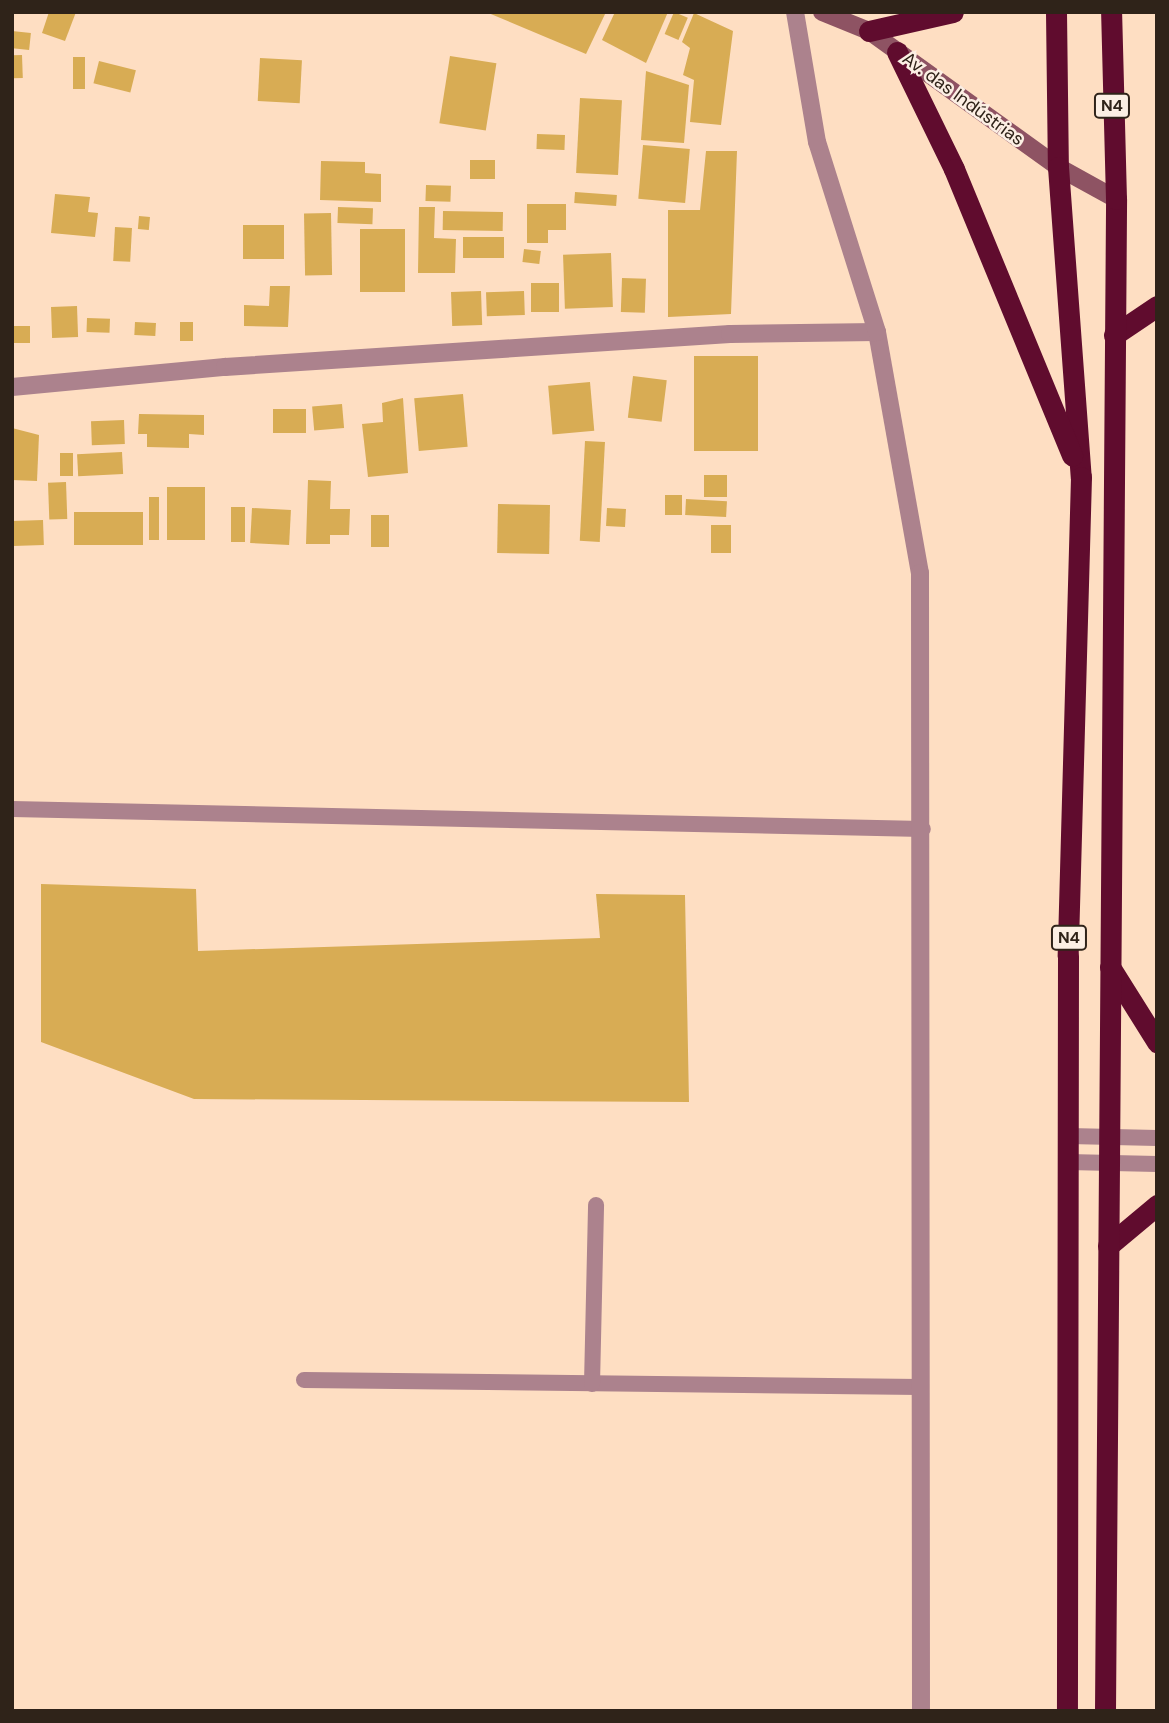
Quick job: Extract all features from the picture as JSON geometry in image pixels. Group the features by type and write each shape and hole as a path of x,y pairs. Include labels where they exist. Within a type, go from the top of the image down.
{"highway":[{"path":"869,31 953,12"},
{"name":"N4","path":"1056,12 1058,167 1081,477 1068,1162 1068,1711"},
{"name":"N4","path":"1105,1711 1116,199 1111,12"},
{"path":"897,51 954,169 1081,477"},
{"path":"1114,335 1157,306"},
{"path":"1109,965 1157,1042"},
{"path":"1108,1246 1157,1205"}],"main road":[{"name":"Av. das Indústrias","path":"822,12 869,31 1058,167"},
{"path":"1058,167 1116,199"}],"street":[{"path":"795,12 817,142 877,332 920,573 923,829 921,1711"},
{"path":"12,387 730,334 877,332"}],"lane":[{"path":"12,809 923,829"},
{"path":"1069,1136 1157,1138"},
{"path":"1068,1162 1157,1164"},
{"path":"592,1384 596,1205"},
{"path":"304,1380 920,1387"}],"building":[{"path":"49,12 76,12 65,41 42,33"},
{"path":"486,12 606,12 586,54"},
{"path":"615,12 668,12 646,63 602,40"},
{"path":"674,12 688,18 678,40 665,34"},
{"path":"694,13 733,31 721,125 690,122 694,80 683,75 690,48 682,42"},
{"path":"12,31 31,33 29,50 12,48"},
{"path":"12,55 22,55 23,78 13,78"},
{"path":"450,56 496,63 486,131 439,123"},
{"path":"73,57 85,57 85,89 73,89"},
{"path":"260,58 302,60 300,103 258,101"},
{"path":"99,61 136,70 130,93 93,83"},
{"path":"646,71 689,85 684,143 641,140"},
{"path":"580,98 622,100 618,175 576,173"},
{"path":"537,134 565,135 564,150 536,149"},
{"path":"643,145 690,149 685,203 638,199"},
{"path":"706,151 737,151 731,314 668,317 668,210 700,210"},
{"path":"470,160 495,160 495,179 470,179"},
{"path":"321,161 365,162 365,173 381,174 381,202 320,200"},
{"path":"426,185 451,186 450,202 425,201"},
{"path":"575,192 617,195 616,206 574,203"},
{"path":"55,194 90,197 88,212 98,213 95,237 51,233"},
{"path":"527,204 566,204 566,230 548,230 548,243 527,243"},
{"path":"338,207 373,208 372,224 337,223"},
{"path":"419,207 435,207 434,238 456,239 455,273 418,273"},
{"path":"443,211 503,212 503,231 443,230"},
{"path":"304,213 331,213 332,275 305,275"},
{"path":"139,216 150,217 149,230 138,229"},
{"path":"243,225 284,225 284,259 243,259"},
{"path":"115,227 132,228 130,262 113,261"},
{"path":"360,229 405,229 405,292 360,292"},
{"path":"463,237 504,237 504,258 463,258"},
{"path":"524,249 541,251 539,264 522,262"},
{"path":"611,253 613,307 565,309 563,255"},
{"path":"622,278 646,279 645,313 621,312"},
{"path":"531,283 559,283 559,312 531,312"},
{"path":"270,286 290,286 288,327 244,326 244,305 269,306"},
{"path":"481,291 482,325 452,326 451,292"},
{"path":"524,291 525,315 487,316 486,292"},
{"path":"77,306 78,337 52,338 51,307"},
{"path":"87,318 110,319 109,333 87,332"},
{"path":"135,322 156,323 155,336 134,335"},
{"path":"180,322 193,322 193,341 180,341"},
{"path":"12,326 30,326 30,343 12,343"},
{"path":"694,356 758,356 758,451 694,451"},
{"path":"633,376 667,380 662,422 628,418"},
{"path":"590,382 594,431 552,434 548,386"},
{"path":"463,394 468,447 419,451 414,398"},
{"path":"403,398 408,473 368,477 362,424 383,422 382,403"},
{"path":"342,404 344,428 314,431 312,407"},
{"path":"273,409 306,409 306,433 273,433"},
{"path":"139,414 204,415 204,435 189,434 189,448 147,447 147,434 138,434"},
{"path":"124,420 125,444 92,445 91,421"},
{"path":"12,428 39,435 37,481 12,480"},
{"path":"585,441 605,442 600,542 580,541"},
{"path":"122,452 123,474 78,476 77,454"},
{"path":"60,453 73,453 73,476 60,476"},
{"path":"704,475 727,475 727,497 704,497"},
{"path":"308,480 331,481 330,509 350,509 349,535 330,535 330,544 306,544"},
{"path":"66,482 67,519 49,520 48,483"},
{"path":"167,487 205,487 205,540 167,540"},
{"path":"665,495 682,495 682,515 665,515"},
{"path":"149,497 159,497 159,540 149,540"},
{"path":"686,499 727,501 726,517 685,515"},
{"path":"498,504 550,505 549,554 497,553"},
{"path":"231,507 245,507 245,542 231,542"},
{"path":"252,508 291,510 289,545 250,543"},
{"path":"607,508 626,509 625,527 606,526"},
{"path":"74,512 143,512 143,545 74,545"},
{"path":"371,515 389,515 389,547 371,547"},
{"path":"43,520 44,545 13,546 12,521"},
{"path":"711,525 731,525 731,553 711,553"},
{"path":"41,884 196,889 198,951 600,938 596,894 685,895 689,1102 194,1099 41,1042"}]}
